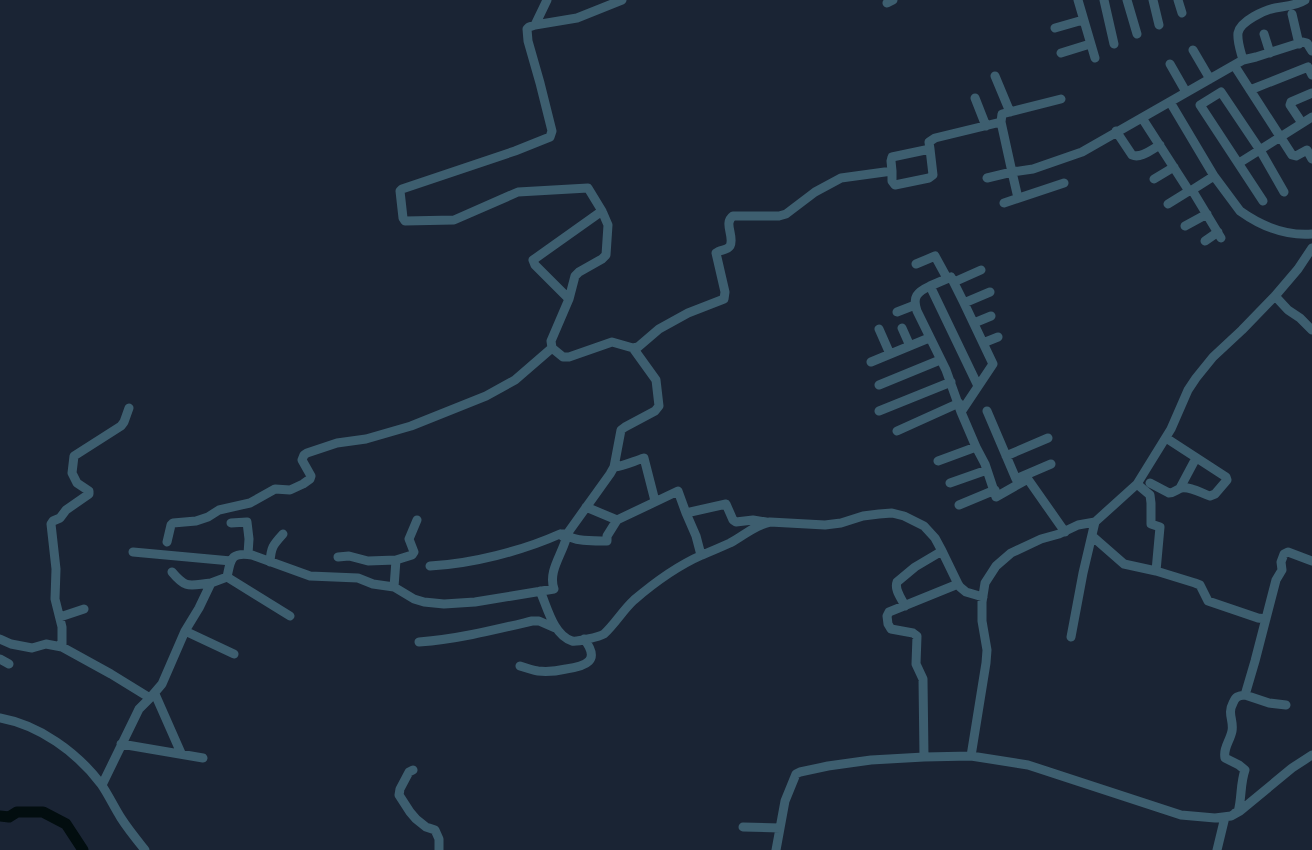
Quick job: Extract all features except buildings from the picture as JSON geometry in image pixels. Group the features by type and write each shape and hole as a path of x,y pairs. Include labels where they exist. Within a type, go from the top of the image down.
{"street":[{"path":"535,25 547,0"},
{"path":"622,0 577,18 535,25 528,28 526,33 552,131 550,137 515,151 402,189 400,193 403,218 407,221 454,220 518,192 589,188 596,203 605,216 608,225 606,255 577,274 574,280 569,299 551,341 552,348 563,357 569,357 612,342 633,348 638,347 659,329 688,313 724,299 725,292 716,254 719,250 730,246 729,222 731,217 779,216 786,214 815,192 841,178 892,170"},
{"path":"1078,0 1095,58"},
{"path":"1104,0 1114,44"},
{"path":"1127,0 1137,34"},
{"path":"1152,0 1160,25"},
{"path":"1178,0 1182,13"},
{"path":"1243,60 1238,40 1238,32 1246,22 1251,18 1273,8 1296,4 1305,0"},
{"path":"1292,14 1299,44"},
{"path":"1055,28 1083,20"},
{"path":"1264,34 1270,53"},
{"path":"987,178 1033,169 1082,152 1116,131 1142,118 1243,60 1299,44 1307,43 1312,51"},
{"path":"1061,53 1090,44"},
{"path":"1193,50 1210,79"},
{"path":"1170,64 1186,92"},
{"path":"1234,65 1294,156 1309,148 1312,159"},
{"path":"1250,90 1308,67 1312,75"},
{"path":"994,76 1010,112"},
{"path":"1263,201 1200,106 1221,92 1260,150 1284,192"},
{"path":"1302,123 1290,105 1291,102 1312,93"},
{"path":"975,98 986,126"},
{"path":"1018,198 1001,122 1002,114 1062,99"},
{"path":"1170,102 1214,176 1240,211 1264,225 1286,233 1302,235 1312,234"},
{"path":"1239,163 1312,117"},
{"path":"1142,118 1220,235 1205,241"},
{"path":"930,149 892,157 892,181 895,185 929,178 933,175 930,149 929,142 935,138 1001,122"},
{"path":"1116,131 1134,156 1140,156 1160,145"},
{"path":"1154,179 1174,167"},
{"path":"1168,204 1214,176"},
{"path":"1004,203 1064,183"},
{"path":"569,299 534,265 533,260 602,211"},
{"path":"1185,226 1207,214"},
{"path":"971,756 986,663 986,644 982,621 983,598 985,583 996,566 1011,553 1041,539 1066,532 1078,526 1095,522 1137,484 1166,438 1188,390 1196,378 1213,357 1275,296 1298,269 1312,248"},
{"path":"897,431 960,408 978,386 993,364 964,303 935,256 916,264"},
{"path":"981,270 930,286 919,292 916,297 915,305 929,338 951,382 960,408 987,470 996,497 1026,477 1051,464"},
{"path":"930,286 978,386"},
{"path":"964,303 990,292"},
{"path":"1275,296 1288,310 1300,318 1312,330"},
{"path":"897,312 915,305"},
{"path":"974,323 991,316"},
{"path":"902,328 910,346"},
{"path":"879,329 890,354"},
{"path":"983,342 998,337"},
{"path":"871,362 929,338"},
{"path":"167,542 171,525 173,523 196,521 208,517 220,510 250,503 275,489 290,490 303,484 310,479 311,476 302,460 304,455 337,443 366,439 411,426 486,396 515,380 552,348"},
{"path":"430,566 446,565 509,553 563,534 586,507 614,468 621,430 655,412 660,403 656,380 633,348"},
{"path":"879,385 940,360"},
{"path":"879,411 951,382"},
{"path":"62,647 63,637 60,617 55,602 56,569 51,524 53,521 60,518 66,510 90,494 89,491 77,483 72,473 74,456 121,426 129,408"},
{"path":"987,411 1016,479 1026,477"},
{"path":"1006,456 1048,438"},
{"path":"1166,438 1226,477 1227,480 1212,496 1192,489 1180,488"},
{"path":"938,461 976,447"},
{"path":"614,468 644,458 655,501"},
{"path":"1150,483 1169,493 1176,492 1180,488 1196,458"},
{"path":"950,484 987,470"},
{"path":"1026,477 1066,532"},
{"path":"1137,484 1150,495 1151,524 1160,527 1156,571"},
{"path":"959,505 994,490"},
{"path":"563,534 570,538 579,540 607,541 607,536 617,520 678,491 696,536 701,556"},
{"path":"686,513 726,504 733,520 736,522 753,520 825,525 841,523 863,516 892,513 904,516 924,526 935,538 958,584 966,592 983,598"},
{"path":"586,507 617,520"},
{"path":"338,557 349,556 368,561 396,560 414,554 409,539 417,520"},
{"path":"231,523 247,522 249,539 248,554"},
{"path":"420,642 476,634 532,621 539,621 555,628 567,639 572,641 603,635 632,601 668,574 731,542 751,529 770,522"},
{"path":"1071,637 1083,573 1095,522"},
{"path":"270,562 273,544 283,534"},
{"path":"227,577 230,561 238,554 248,554 310,576 358,578 373,584 394,588 424,602 444,604 475,602 554,589 552,584 554,566 560,556 566,539 563,534"},
{"path":"1092,536 1124,564 1156,571 1200,585 1208,601 1258,618 1266,619"},
{"path":"906,606 897,590 897,582 915,567 942,551"},
{"path":"133,552 230,561"},
{"path":"1245,695 1276,580 1282,570 1281,562 1284,554 1288,552 1312,561"},
{"path":"394,588 396,560"},
{"path":"172,572 183,584 187,585 211,583 227,577"},
{"path":"227,577 290,616"},
{"path":"102,785 139,708 162,684 185,631 199,608 211,583"},
{"path":"924,757 923,679 916,664 917,636 913,633 892,629 888,624 887,617 889,612 958,584"},
{"path":"540,591 555,628"},
{"path":"60,617 84,609"},
{"path":"185,631 234,654"},
{"path":"0,639 11,644 32,648 46,644 62,647 152,696 176,753"},
{"path":"520,666 545,671 562,670 583,666 590,660 591,657 590,647 584,639"},
{"path":"0,660 9,664"},
{"path":"1228,816 1238,812 1244,770 1239,765 1225,758 1224,752 1232,730 1230,707 1234,698 1245,695 1269,703 1286,705"},
{"path":"0,718 24,725 54,740 87,768 102,785 121,818 145,850"},
{"path":"121,744 203,758"},
{"path":"776,850 785,801 794,777 800,772 828,766 871,760 971,756 1028,765 1181,815 1206,818 1228,816 1240,812 1292,768 1312,755"},
{"path":"412,770 409,772 400,789 399,795 416,819 426,828 435,830 439,839 439,850"},
{"path":"1217,850 1228,816"},
{"path":"743,827 780,828"}],"waterway":[{"path":"0,816 9,817 17,812 43,812 66,824 83,850"}]}
